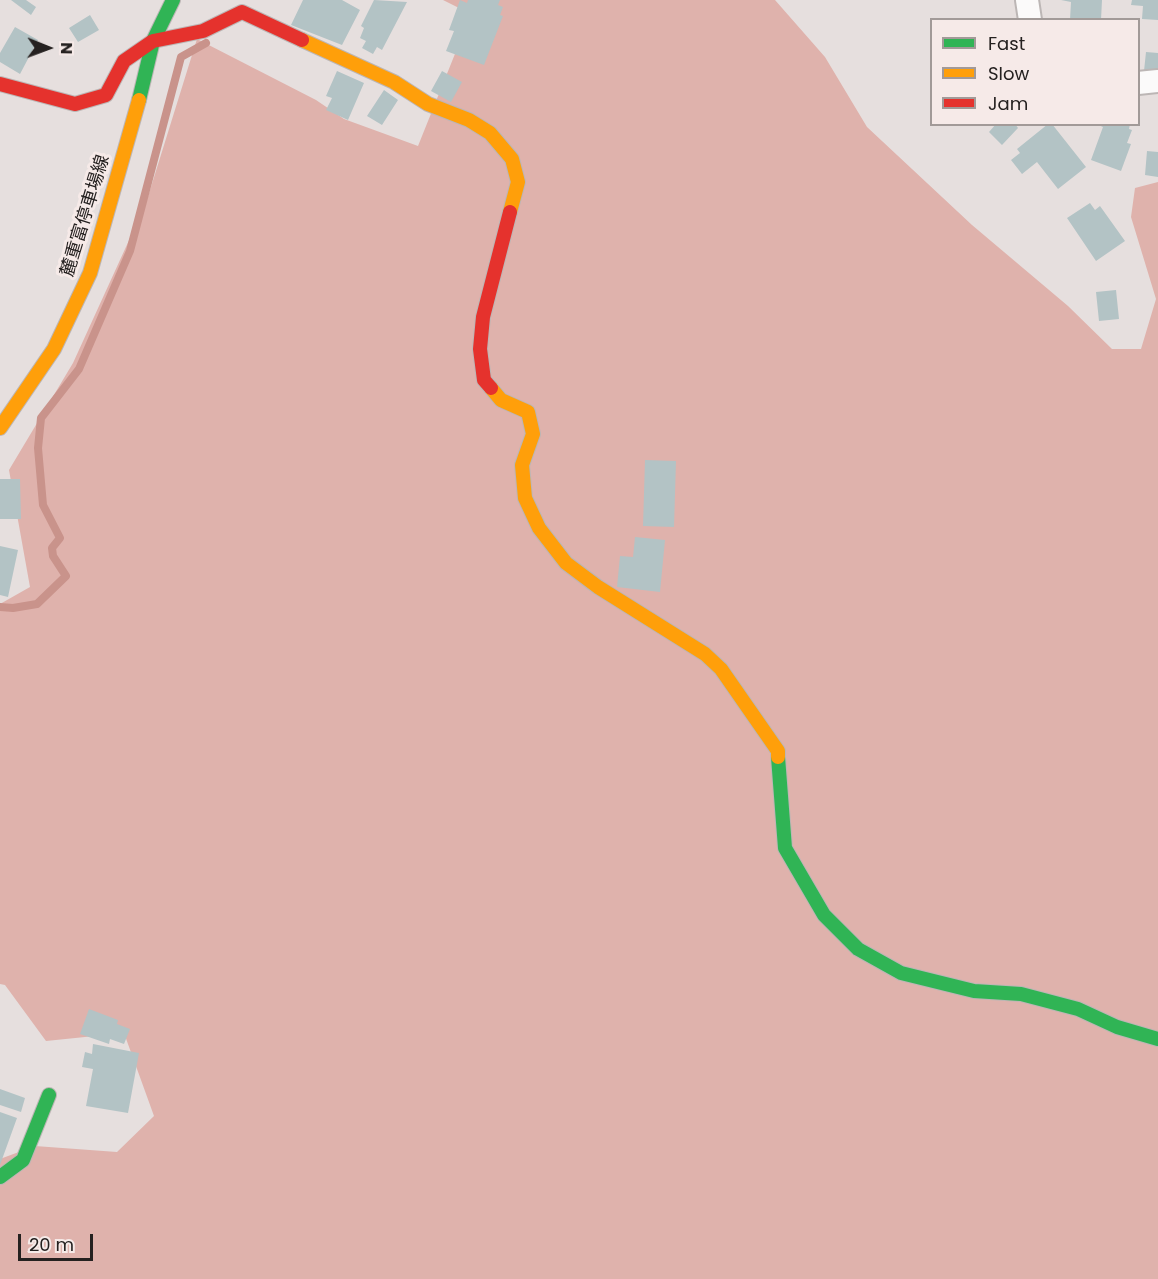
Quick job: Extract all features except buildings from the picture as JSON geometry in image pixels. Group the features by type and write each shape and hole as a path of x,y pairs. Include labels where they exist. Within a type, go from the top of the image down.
{"street":[{"name":"麓重富停車場線","path":"0,428 54,349 90,273 134,121 153,41 173,0"},
{"path":"1027,0 1030,18"},
{"path":"0,84 75,104 106,95 124,61 153,41 203,31 245,6 394,82 428,104 469,120 490,134 512,159 518,182 483,317 480,349 484,380 501,400 528,412 533,425 533,434 522,465 525,498 539,528 566,563 598,587 705,654 721,669 778,751 785,848 824,915 858,949 901,973 974,991 1021,994 1078,1009 1117,1027 1158,1039"},
{"path":"1140,83 1158,81"},
{"path":"0,1177 23,1160 49,1095"}],"shaded area":[{"path":"443,0 775,0 825,57 867,127 972,225 1068,306 1112,349 1141,349 1156,299 1131,217 1135,188 1158,182 1158,1279 0,1279 0,1159 35,1146 117,1152 154,1116 124,1033 46,1041 5,985 0,984 0,604 30,587 9,470 73,363 146,203 197,39 316,100 344,119 418,146 471,14"}],"waterway":[{"path":"0,607 13,608 37,604 66,576 53,556 52,548 60,538 43,505 38,448 41,418 79,369 130,251 181,57 206,43"}],"traffic: fast":[{"path":"139,100 153,41 173,0"},
{"path":"778,757 785,848 824,915 858,949 901,973 974,991 1021,994 1078,1009 1117,1027 1158,1039"},
{"path":"0,1177 23,1160 49,1095"}],"traffic: slow":[{"path":"302,40 394,82 428,104 469,120 490,133 512,159 518,182 510,212"},
{"path":"0,428 54,349 90,273 139,100"},
{"path":"491,388 501,400 528,412 533,434 522,465 525,498 539,528 566,563 598,587 705,654 721,669 778,751 778,757"}],"traffic: jam":[{"path":"0,84 75,104 106,95 124,61 153,41 203,31 242,12 302,40"},
{"path":"491,388 484,380 480,349 483,317 510,212"}]}
